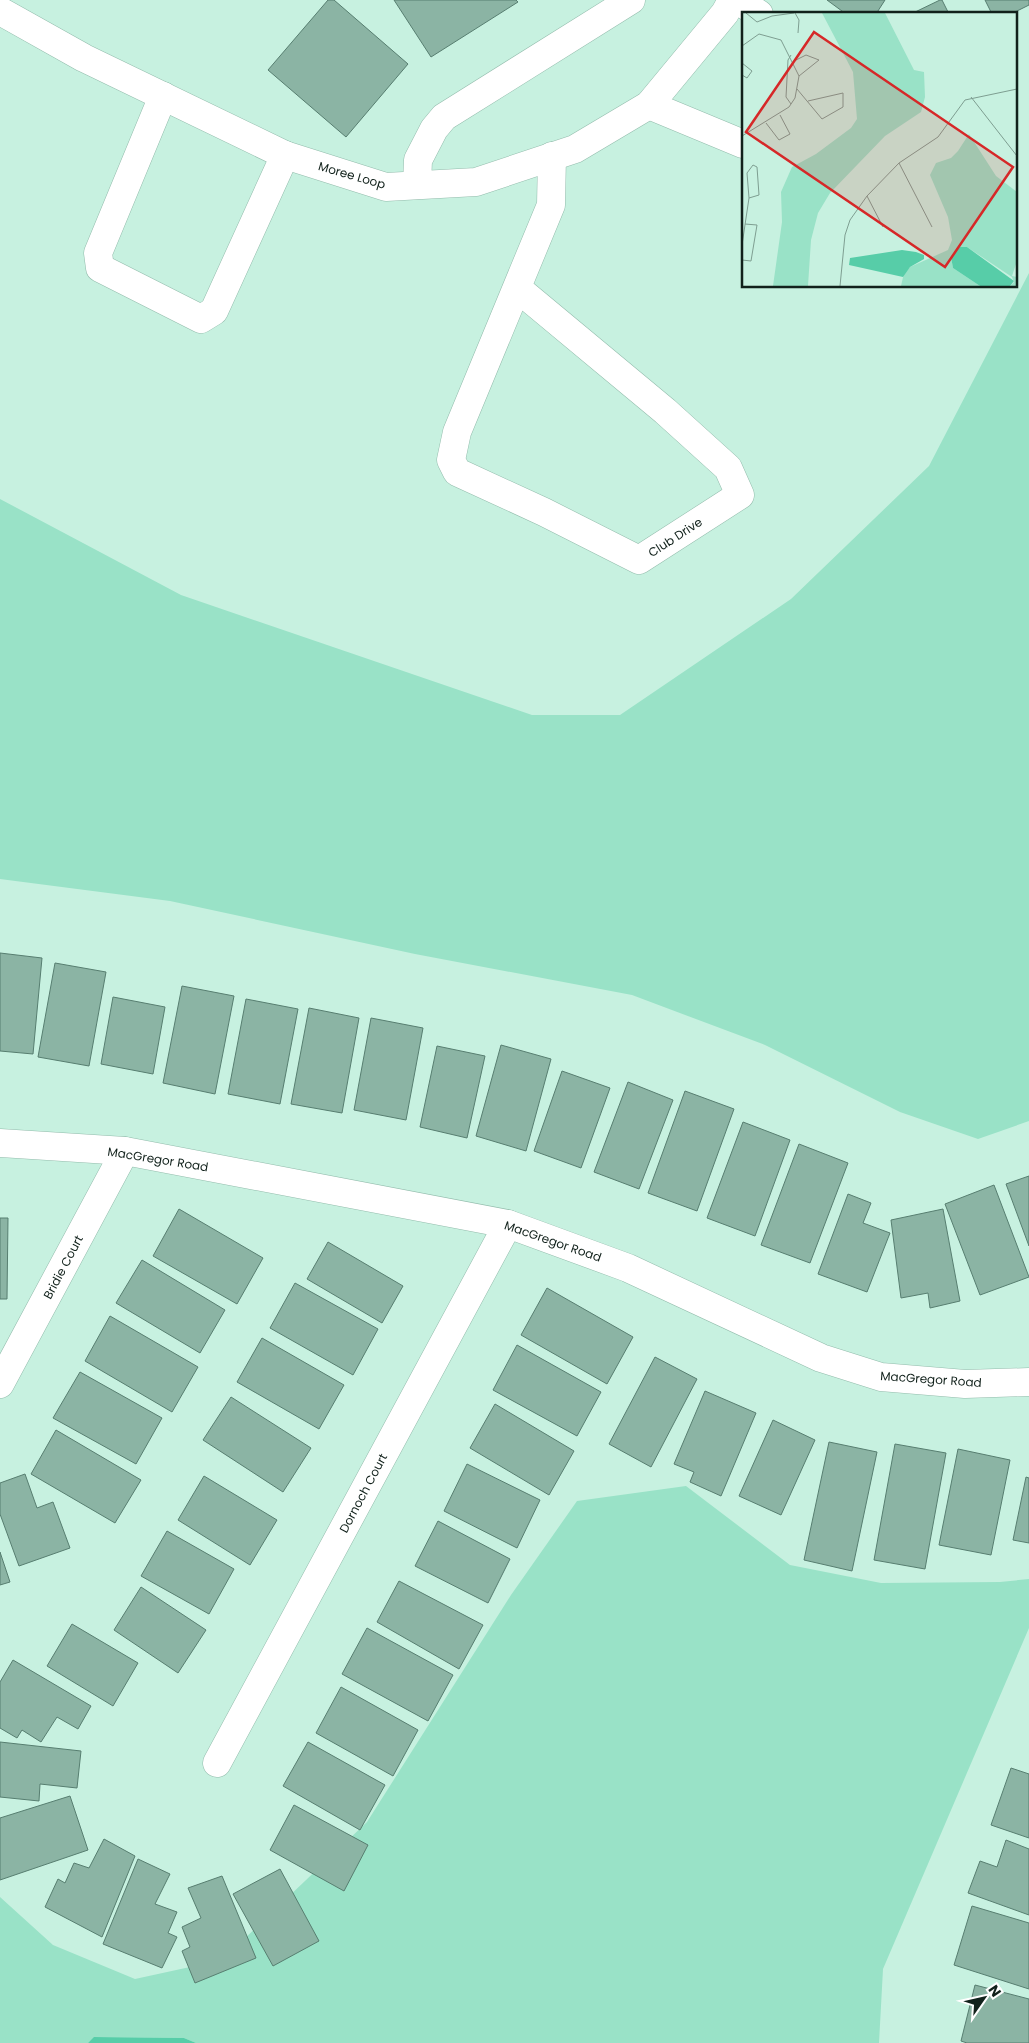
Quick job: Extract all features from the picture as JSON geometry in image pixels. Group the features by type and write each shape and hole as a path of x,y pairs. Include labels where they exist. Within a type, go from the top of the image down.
{"street":[{"path":"417,185 418,160 434,129 444,116 631,0"},
{"name":"Moree Loop","path":"0,11 84,58 286,155 386,187 476,182 575,149 649,106 725,12 732,0"},
{"path":"737,0 756,12"},
{"path":"163,96 98,253 100,268 200,320 214,311 286,155"},
{"path":"649,106 742,144"},
{"name":"Club Drive","path":"517,288 665,411 728,468 740,495 639,560 544,512 457,472 451,460 457,432 551,205 552,156"},
{"name":"MacGregor Road","path":"0,1143 125,1151 508,1224 628,1268 822,1358 882,1377 965,1384 1029,1382"},
{"name":"Bridie Court","path":"0,1384 125,1151"},
{"name":"Dornoch Court","path":"217,1762 508,1224"}],"shaded area":[{"path":"1029,273 1029,1121 978,1139 900,1112 765,1045 632,995 415,954 170,901 0,879 0,499 181,595 532,715 620,715 791,599 929,466"},
{"path":"686,1486 790,1565 881,1583 1000,1582 1029,1579 1029,1628 883,1969 879,2043 196,2043 184,2038 95,2037 88,2043 0,2043 0,1897 53,1945 135,1979 222,1960 367,1822 511,1595 577,1501"},
{"path":"94,2037 184,2038 196,2043 88,2043"}],"building":[{"path":"328,0 334,0 408,64 346,137 268,70"},
{"path":"394,0 516,0 518,2 431,57"},
{"path":"827,0 885,0 877,12 843,12"},
{"path":"942,0 948,12 915,12"},
{"path":"985,0 1029,0 1029,5 1015,12 991,12"},
{"path":"0,953 42,958 33,1054 0,1051"},
{"path":"55,963 106,972 89,1066 38,1057"},
{"path":"182,986 234,996 215,1094 163,1083"},
{"path":"113,997 165,1007 153,1074 101,1064"},
{"path":"246,999 298,1009 280,1104 228,1094"},
{"path":"309,1008 359,1018 342,1113 291,1104"},
{"path":"371,1018 423,1028 406,1120 354,1110"},
{"path":"501,1045 551,1059 526,1151 476,1136"},
{"path":"437,1046 485,1056 467,1138 420,1127"},
{"path":"562,1071 610,1088 581,1168 534,1151"},
{"path":"628,1082 673,1100 639,1189 594,1172"},
{"path":"685,1091 734,1109 697,1211 648,1193"},
{"path":"743,1122 790,1140 755,1236 707,1218"},
{"path":"799,1144 848,1163 810,1263 761,1245"},
{"path":"1029,1176 1029,1246 1006,1184"},
{"path":"994,1185 1029,1277 980,1295 945,1204"},
{"path":"848,1194 871,1203 863,1223 890,1233 867,1292 818,1274"},
{"path":"179,1209 263,1258 237,1304 153,1256"},
{"path":"943,1209 960,1301 930,1308 928,1293 901,1298 891,1220"},
{"path":"0,1218 8,1218 7,1299 0,1299"},
{"path":"328,1242 403,1286 382,1323 307,1279"},
{"path":"142,1260 225,1310 200,1353 116,1303"},
{"path":"295,1283 378,1329 353,1375 270,1328"},
{"path":"547,1288 633,1337 607,1384 521,1335"},
{"path":"110,1316 198,1367 172,1412 85,1361"},
{"path":"262,1338 344,1385 319,1429 237,1382"},
{"path":"517,1345 601,1392 577,1436 493,1390"},
{"path":"655,1357 697,1379 651,1467 609,1444"},
{"path":"80,1372 162,1418 136,1464 53,1418"},
{"path":"705,1391 756,1413 721,1496 690,1482 694,1472 674,1464"},
{"path":"231,1397 311,1448 283,1492 203,1440"},
{"path":"495,1404 574,1451 549,1495 470,1448"},
{"path":"773,1420 815,1440 781,1515 739,1496"},
{"path":"56,1430 141,1480 115,1523 31,1474"},
{"path":"829,1442 877,1452 852,1571 804,1560"},
{"path":"895,1444 946,1453 925,1569 874,1560"},
{"path":"958,1449 1010,1460 991,1555 939,1545"},
{"path":"467,1464 540,1500 517,1548 444,1511"},
{"path":"25,1474 37,1508 53,1502 70,1548 19,1566 0,1514 0,1483"},
{"path":"204,1476 277,1520 250,1565 178,1520"},
{"path":"1026,1477 1029,1478 1029,1543 1013,1540"},
{"path":"438,1521 510,1559 488,1603 415,1566"},
{"path":"167,1531 234,1569 209,1614 141,1576"},
{"path":"0,1552 10,1582 0,1585"},
{"path":"399,1581 483,1625 459,1669 377,1622"},
{"path":"141,1587 206,1630 178,1673 114,1630"},
{"path":"72,1624 138,1663 113,1706 47,1666"},
{"path":"367,1628 453,1675 428,1721 342,1674"},
{"path":"13,1660 91,1706 78,1729 57,1717 41,1742 22,1730 17,1738 0,1728 0,1682"},
{"path":"341,1687 418,1730 393,1776 316,1733"},
{"path":"0,1742 81,1751 77,1788 40,1784 39,1801 0,1797"},
{"path":"308,1742 385,1785 360,1830 283,1786"},
{"path":"1011,1768 1029,1774 1029,1838 991,1825"},
{"path":"70,1796 88,1850 0,1880 0,1818"},
{"path":"294,1805 368,1845 344,1891 270,1850"},
{"path":"104,1839 135,1856 102,1937 45,1907 58,1879 65,1883 74,1863 89,1868"},
{"path":"1006,1840 1029,1849 1029,1915 968,1893 980,1861 997,1867"},
{"path":"138,1859 170,1874 155,1904 177,1912 168,1933 177,1937 162,1968 103,1944"},
{"path":"280,1869 319,1941 273,1966 233,1894"},
{"path":"222,1876 256,1958 195,1983 182,1951 190,1947 182,1927 201,1918 188,1888"},
{"path":"972,1906 1029,1923 1029,1989 954,1965"},
{"path":"975,1985 1029,1999 1029,2043 967,2043 961,2041"}]}
